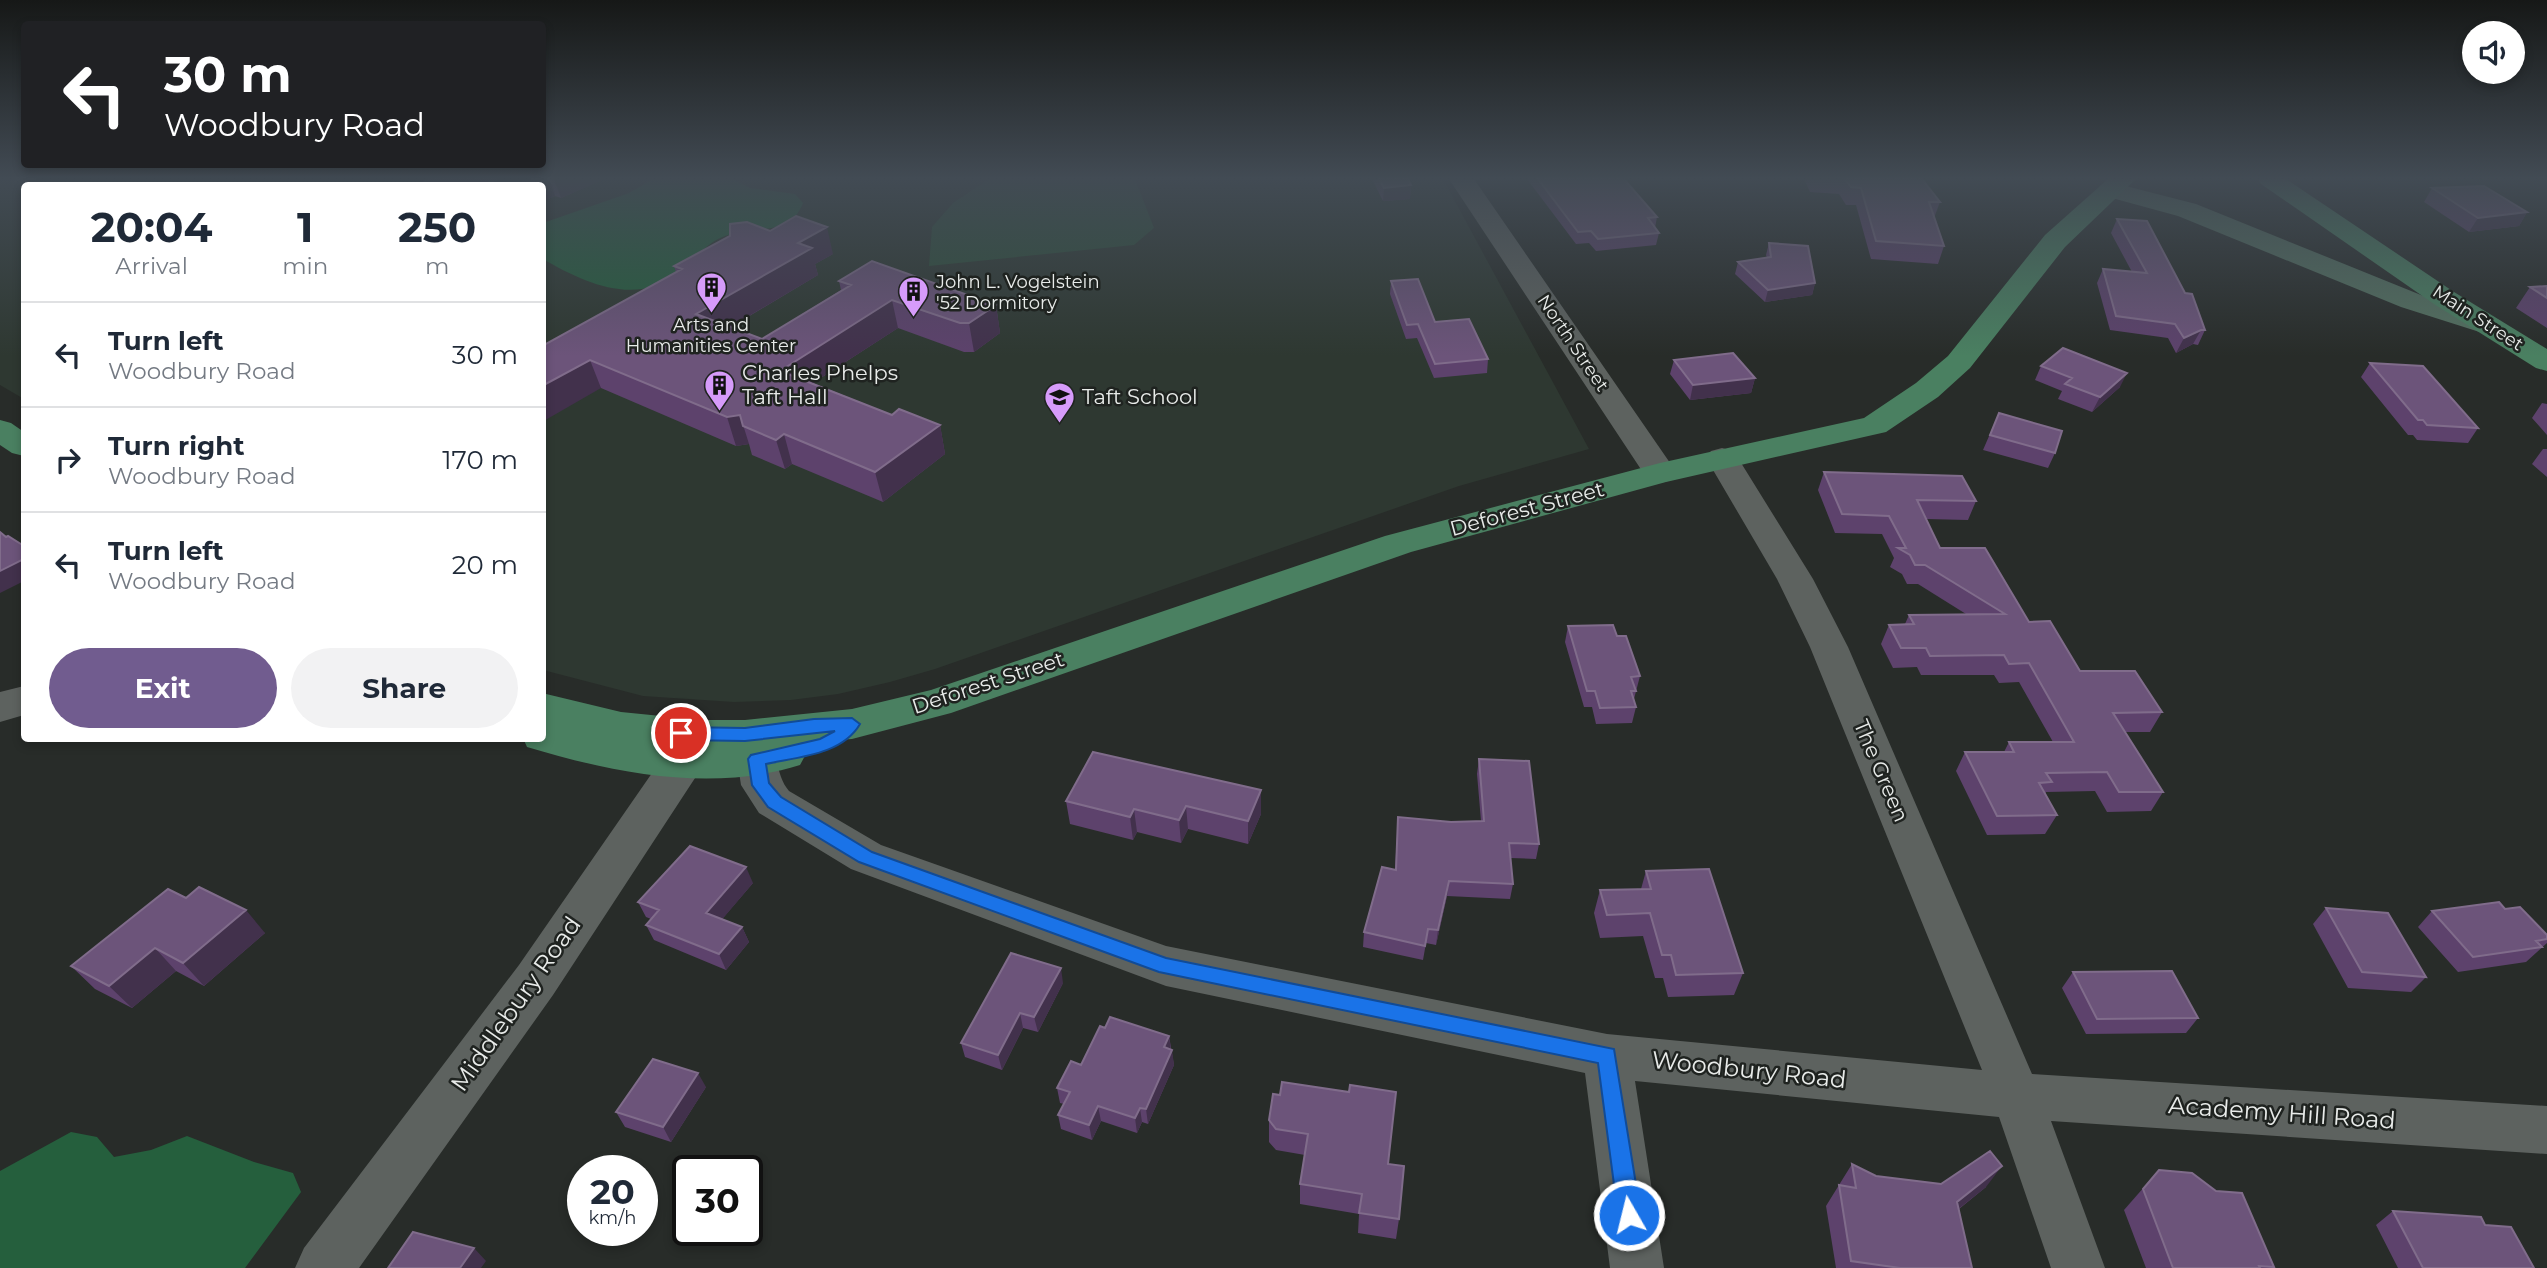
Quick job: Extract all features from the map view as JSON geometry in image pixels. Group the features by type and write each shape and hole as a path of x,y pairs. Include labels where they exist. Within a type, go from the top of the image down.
{"main road":[{"name":"Deforest Street","path":"852,724 937,703 1398,544 1660,473 1875,425 1927,390 1959,362 2058,238"},
{"path":"2257,238 2411,301 2489,326"},
{"name":"Main Street","path":"2358,238 2547,362"},
{"path":"0,430 21,444"},
{"path":"546,709 621,726 692,749 757,759 824,745 839,737 852,724"},
{"path":"546,737 629,758 692,749 745,735 852,724"}],"street":[{"name":"North Street","path":"1502,238 1660,473"},
{"name":"The Green","path":"1722,458 1795,579 1829,647 2017,1096 2078,1268"},
{"path":"0,707 21,702"},
{"name":"Middlebury Road","path":"324,1268 536,980 692,749"},
{"name":"Woodbury Road","path":"757,759 761,785 774,802 866,857 1166,966 1607,1056 2017,1096"},
{"path":"1607,1056 1637,1268"},
{"name":"Academy Hill Road","path":"2017,1096 2547,1130"}],"shaded area":[{"name":"Taft School","path":"0,238 21,238 21,397 0,385"},
{"name":"Taft School","path":"546,238 1475,238 1589,449 1459,486 935,669 890,682 838,694 791,700 734,702 643,696 546,671"},
{"path":"546,238 721,238 708,245 682,270 648,288 612,288 577,277 546,261"},
{"path":"931,238 1142,238 1134,245 929,266"},
{"path":"71,1132 97,1137 114,1157 151,1150 187,1136 254,1162 293,1173 301,1192 245,1268 0,1268 0,1171"}],"building":[{"path":"726,238 807,238 798,243 812,248 696,314 762,339 851,285 839,281 872,261 996,305 969,323 960,323 892,300 780,371 892,415 899,409 940,425 875,472 784,434 776,440 743,426 740,415 727,417 590,360 546,384 546,344 682,269 674,266"},
{"path":"1875,238 1941,238 1944,246 1876,241"},
{"path":"2128,238 2156,238 2185,293 2192,294 2205,330 2184,338 2175,324 2116,316 2103,269 2147,273"},
{"path":"1769,243 1808,246 1815,283 1768,290 1738,262 1771,257"},
{"path":"1418,279 1435,322 1469,319 1488,359 1435,364 1418,324 1407,325 1391,281"},
{"path":"2547,286 2547,298 2530,287"},
{"path":"2063,348 2127,373 2100,397 2065,384 2072,378 2041,366"},
{"path":"1733,353 1755,378 1693,385 1674,360"},
{"path":"2370,363 2423,366 2478,428 2427,425 2423,420 2418,420"},
{"path":"1999,413 2062,431 2055,453 1990,435"},
{"path":"1824,472 1962,476 1976,501 1917,500 1940,548 1985,548 2029,622 2050,621 2080,671 2135,671 2162,712 2113,713 2163,792 2119,792 2107,772 2046,773 2052,782 2039,783 2057,815 1997,816 1965,752 2014,752 2009,742 2074,742 2029,663 2009,664 2004,655 1930,656 1926,648 1901,648 1889,625 1914,624 1909,615 2005,614 1925,565 1915,565 1910,555 1898,548 1906,548 1889,516 1842,514"},
{"path":"0,532 21,544 21,560 0,571"},
{"path":"1613,625 1617,636 1626,636 1640,676 1631,677 1636,691 1631,691 1636,707 1600,708 1595,691 1587,691 1568,626"},
{"path":"1093,752 1261,790 1248,821 1186,806 1179,820 1134,809 1130,817 1066,801"},
{"path":"1479,759 1529,761 1539,844 1509,843 1513,884 1449,881 1438,930 1428,929 1425,946 1364,932 1382,867 1396,870 1398,817 1451,822 1484,821"},
{"path":"690,846 746,867 706,913 742,927 719,954 646,925 659,910 638,902"},
{"path":"1709,869 1743,973 1676,975 1671,955 1662,955 1650,913 1607,915 1600,890 1651,889 1646,871"},
{"path":"199,887 246,910 183,963 155,948 109,986 71,966 168,889 186,898"},
{"path":"2499,902 2505,909 2520,907 2547,935 2547,939 2536,941 2542,947 2473,957 2432,911"},
{"path":"2326,908 2388,913 2426,977 2362,972"},
{"path":"1011,953 1061,968 1034,1017 1020,1013 998,1055 961,1043"},
{"path":"2172,971 2198,1018 2097,1019 2073,972"},
{"path":"1110,1017 1169,1036 1164,1047 1172,1050 1146,1109 1140,1108 1135,1118 1098,1106 1089,1125 1058,1115 1070,1092 1057,1088 1071,1061 1081,1065 1100,1026 1105,1028"},
{"path":"653,1059 698,1073 663,1127 616,1112"},
{"path":"1282,1082 1349,1092 1350,1085 1396,1092 1388,1164 1404,1166 1399,1219 1359,1213 1362,1194 1300,1184 1308,1134 1276,1129 1269,1120 1273,1094 1280,1095"},
{"path":"1990,1151 2002,1166 1957,1202 1972,1268 1900,1268 1851,1261 1839,1185 1856,1188 1852,1164 1876,1176 1941,1184"},
{"path":"2159,1170 2192,1173 2216,1191 2242,1193 2274,1267 2173,1268 2143,1189"},
{"path":"2393,1211 2481,1217 2485,1225 2511,1227 2534,1268 2423,1268"},
{"path":"413,1232 474,1248 460,1268 388,1268"}],"place":[{"name":"Arts and Humanities Center","path":"711,314"},
{"name":"John L. Vogelstein '52 Dormitory","path":"913,319"},
{"name":"Charles Phelps Taft Hall","path":"719,412"},
{"name":"Taft School","path":"1059,424"}],"route":[{"path":"681,733 745,735 852,724 839,737 824,745 757,759 761,785 774,802 866,857 1166,966 1607,1056 1629,1215"}]}
